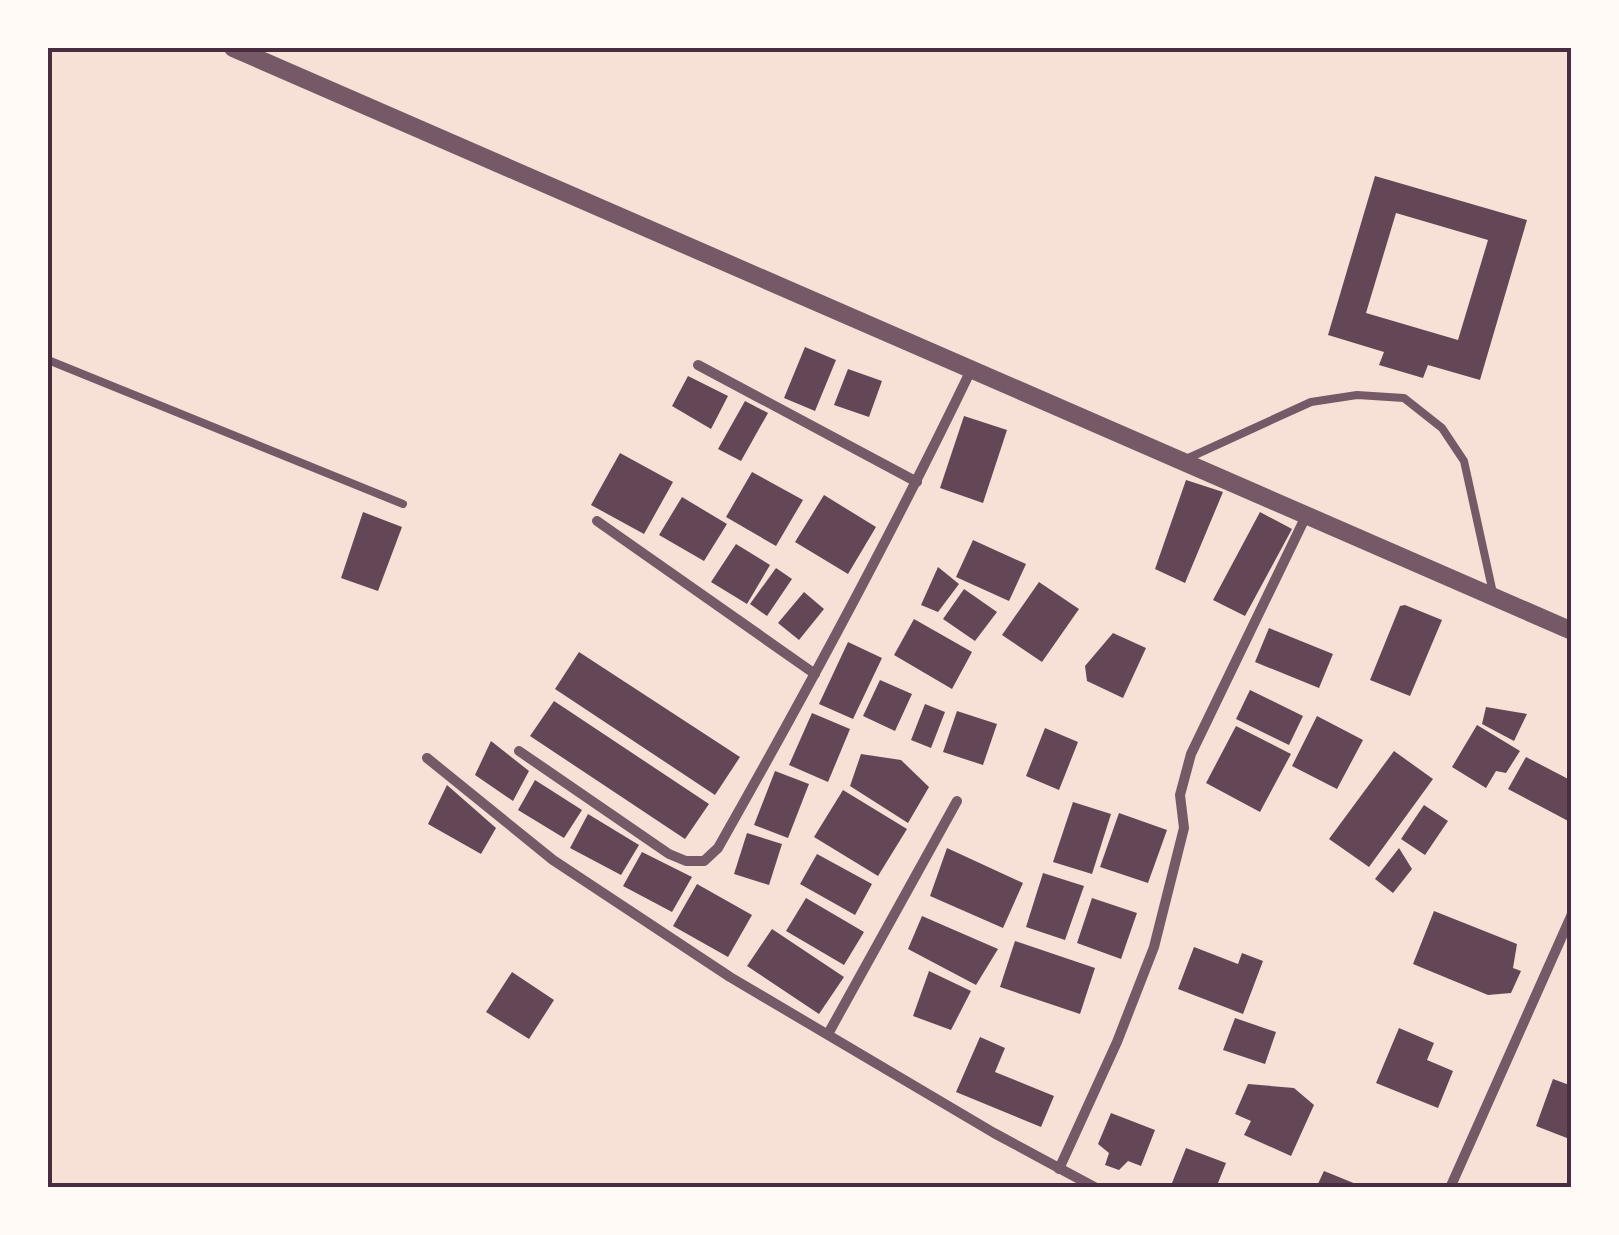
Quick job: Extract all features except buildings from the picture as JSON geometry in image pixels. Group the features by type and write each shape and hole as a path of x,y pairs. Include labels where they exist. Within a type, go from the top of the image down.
{"street":[{"path":"233,48 1572,631"},
{"path":"698,365 917,482"},
{"path":"519,751 670,854 686,861 704,860 718,848 816,674 917,482 970,370"},
{"path":"1059,1169 1117,1042 1154,947 1184,828 1180,795 1191,754 1306,516"},
{"path":"597,521 816,674"},
{"path":"427,758 553,860 730,977 1096,1188"},
{"path":"828,1034 957,802"},
{"path":"1450,1188 1572,914"}],"lane":[{"path":"48,360 402,504"},
{"path":"1180,462 1311,402 1356,395 1404,398 1442,428 1464,461 1494,598"}]}
